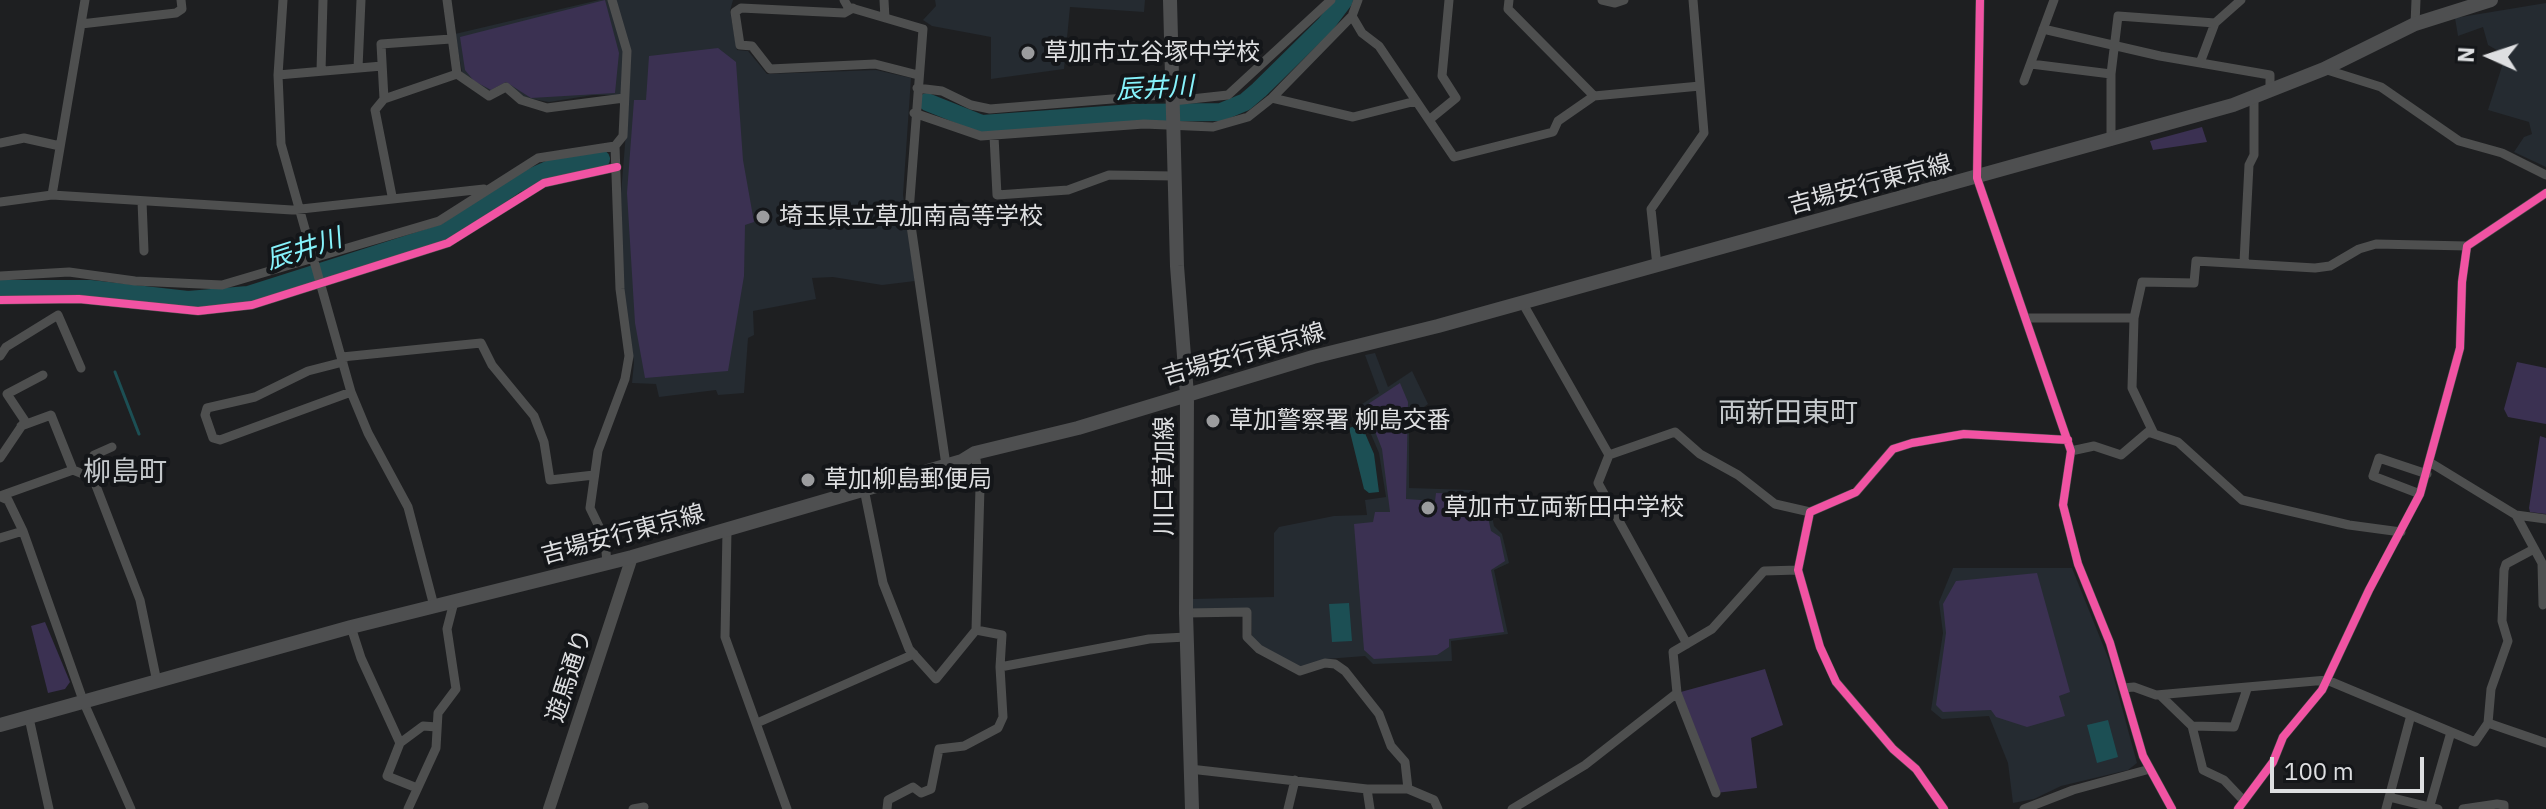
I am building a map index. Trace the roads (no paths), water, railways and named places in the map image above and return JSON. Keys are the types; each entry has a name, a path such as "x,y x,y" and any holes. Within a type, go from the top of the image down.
{"main road":[{"name":"川口草加線","path":"1170,0 1174,176 1187,395 1186,637 1192,809"},
{"name":"吉場安行東京線","path":"0,725 351,627 607,564 946,465 975,453 1313,357 2111,141 2254,99 2415,24 2491,0"}],"street":[{"path":"52,195 85,0"},
{"path":"81,24 176,13 182,9 181,0"},
{"path":"283,0 278,75 281,144 351,392 368,433 408,507 434,606"},
{"path":"321,71 323,0"},
{"path":"358,68 361,0"},
{"path":"447,0 457,74 489,96 506,87 521,100 547,108 624,98"},
{"path":"0,276 69,272 163,283 222,285 313,262 439,221 538,158 615,146 623,136 627,51 612,0"},
{"path":"844,0 853,8 923,29 914,113 909,212 946,465"},
{"path":"884,0 885,18"},
{"path":"917,88 942,91 971,105 990,109 1228,95 1331,0"},
{"path":"914,113 965,133 994,136 1144,124 1213,127 1248,117 1272,98 1352,16 1358,0"},
{"path":"1429,120 1456,98 1442,76 1449,0"},
{"path":"1509,0 1508,9 1535,32 1594,96"},
{"path":"1602,0 1615,3 1624,0"},
{"path":"1657,266 1651,209 1704,133 1693,0"},
{"path":"1980,0 1977,178 2071,451 2063,514 2150,769 2172,809"},
{"path":"2024,81 2054,0"},
{"path":"2200,63 2215,23 2241,0"},
{"path":"2415,24 2416,0"},
{"path":"853,8 844,13 741,4 735,12 740,45 752,46 770,69 875,64 918,75"},
{"path":"1352,16 1362,33 1379,46 1454,157 1553,132 1558,121 1594,96 1700,86"},
{"path":"2111,141 2111,74 2118,16 2215,23"},
{"path":"2043,29 2270,75 2270,92"},
{"path":"384,99 381,44 451,39"},
{"path":"2031,64 2111,74"},
{"path":"278,75 382,66"},
{"path":"2324,69 2381,87 2459,141 2502,153 2546,175"},
{"path":"392,196 375,110 384,99 457,74"},
{"path":"1272,98 1353,117 1416,101"},
{"path":"2244,262 2249,165 2254,155 2254,99"},
{"path":"994,136 997,195 1068,190 1109,175 1174,176"},
{"path":"0,143 24,138 60,146"},
{"path":"607,564 605,539 590,508 594,475 629,356 620,289 615,146"},
{"path":"0,300 79,299 175,310 217,310 271,301 448,243 544,183 617,167"},
{"path":"0,202 52,195 298,209 392,196 488,188"},
{"path":"2154,434 2132,388 2134,318 2142,282 2194,283 2196,261 2315,268 2330,266 2359,249 2376,244 2467,246 2546,193"},
{"path":"142,201 144,251"},
{"path":"2160,695 2192,726 2203,770 2224,780 2240,804 2273,762 2283,737 2327,680 2369,590 2420,494 2431,463 2460,348 2462,282 2467,246"},
{"path":"1522,302 1609,455"},
{"path":"0,356 6,347 58,315 63,319 81,368"},
{"path":"2025,318 2134,318"},
{"path":"351,392 220,440 213,438 205,415 207,408 255,397 308,371 342,360 481,343 492,365 534,416 544,442 550,480 594,475"},
{"path":"0,455 25,421 7,394 43,375"},
{"path":"21,426 51,415 73,470 93,478 140,600 157,682"},
{"path":"1687,644 1598,483 1609,455 1675,432 1700,454 1738,475 1775,504 1810,512 1856,492 1893,449 1912,443 1964,434 2013,435 2061,443 2068,440"},
{"path":"2071,451 2094,446 2121,455 2148,432 2178,442 2242,500 2349,525 2401,532"},
{"path":"84,475 94,455 112,447"},
{"path":"864,489 883,583 914,654 936,679 976,630 980,487 975,453"},
{"path":"2420,494 2373,476 2379,458 2427,474"},
{"path":"2431,463 2516,515 2546,519"},
{"path":"1,497 73,470"},
{"path":"1,497 8,500 23,531 84,703 131,809"},
{"path":"1810,512 1798,570 1816,637 1836,682 1893,749 1916,769 1944,809"},
{"path":"2516,515 2542,563 2543,605"},
{"path":"727,530 725,637 787,809"},
{"path":"0,538 23,531"},
{"path":"2123,688 2160,695 2327,680 2475,742 2488,723 2491,689 2508,641 2502,621 2504,570 2506,564 2534,549"},
{"name":"遊馬通り","path":"549,809 632,557"},
{"path":"1716,793 1677,693 1673,652 1712,629 1764,571 1798,570"},
{"path":"408,809 436,748 438,713 456,689 447,629 454,602"},
{"path":"1186,613 1247,612 1247,637 1259,649 1300,671 1325,663 1335,664 1345,671 1379,714 1391,746 1405,762 1408,789"},
{"path":"351,627 361,658 400,743"},
{"path":"887,809 888,800 913,787 921,793 931,789 939,749 964,746 998,728 1003,717 1002,635 976,630"},
{"path":"1000,667 1149,639 1186,637"},
{"path":"757,723 914,654"},
{"path":"2192,726 2234,727 2247,689"},
{"path":"1512,809 1585,765 1677,693"},
{"path":"2386,809 2411,715"},
{"path":"29,718 49,809"},
{"path":"2488,723 2546,743"},
{"path":"417,788 387,776 400,743 423,726 437,727"},
{"path":"2429,809 2451,732"},
{"path":"1190,769 1367,789 1408,789 1434,800 1438,809"},
{"path":"2024,809 2073,790 2150,769"},
{"path":"1288,809 1295,780"},
{"path":"1367,789 1370,809"},
{"path":"2389,797 2438,809"},
{"path":"2463,809 2497,804 2504,805 2504,809"},
{"path":"633,809 644,807"}],"water":[{"path":"1361,424 1374,454 1379,492 1369,493 1364,489 1349,428"},
{"path":"1349,603 1352,641 1332,642 1329,604"},
{"path":"2108,720 2118,757 2097,763 2087,725"}],"waterway":[{"name":"辰井川","path":"927,102 982,124 1133,113 1221,112 1245,102 1259,90 1326,24 1344,0"},
{"name":"辰井川","path":"0,289 90,289 188,300 248,295 446,232 516,184 550,169 601,159"},
{"path":"115,372 139,434"}],"place":[{"name":"草加市立谷塚中学校","path":"1028,53"},
{"name":"埼玉県立草加南高等学校","path":"763,217"},
{"name":"草加警察署 柳島交番","path":"1213,421"},
{"name":"草加柳島郵便局","path":"808,480"},
{"name":"草加市立両新田中学校","path":"1428,508"}],"district":[{"name":"両新田東町","path":"1788,414"},
{"name":"柳島町","path":"125,473"}]}
